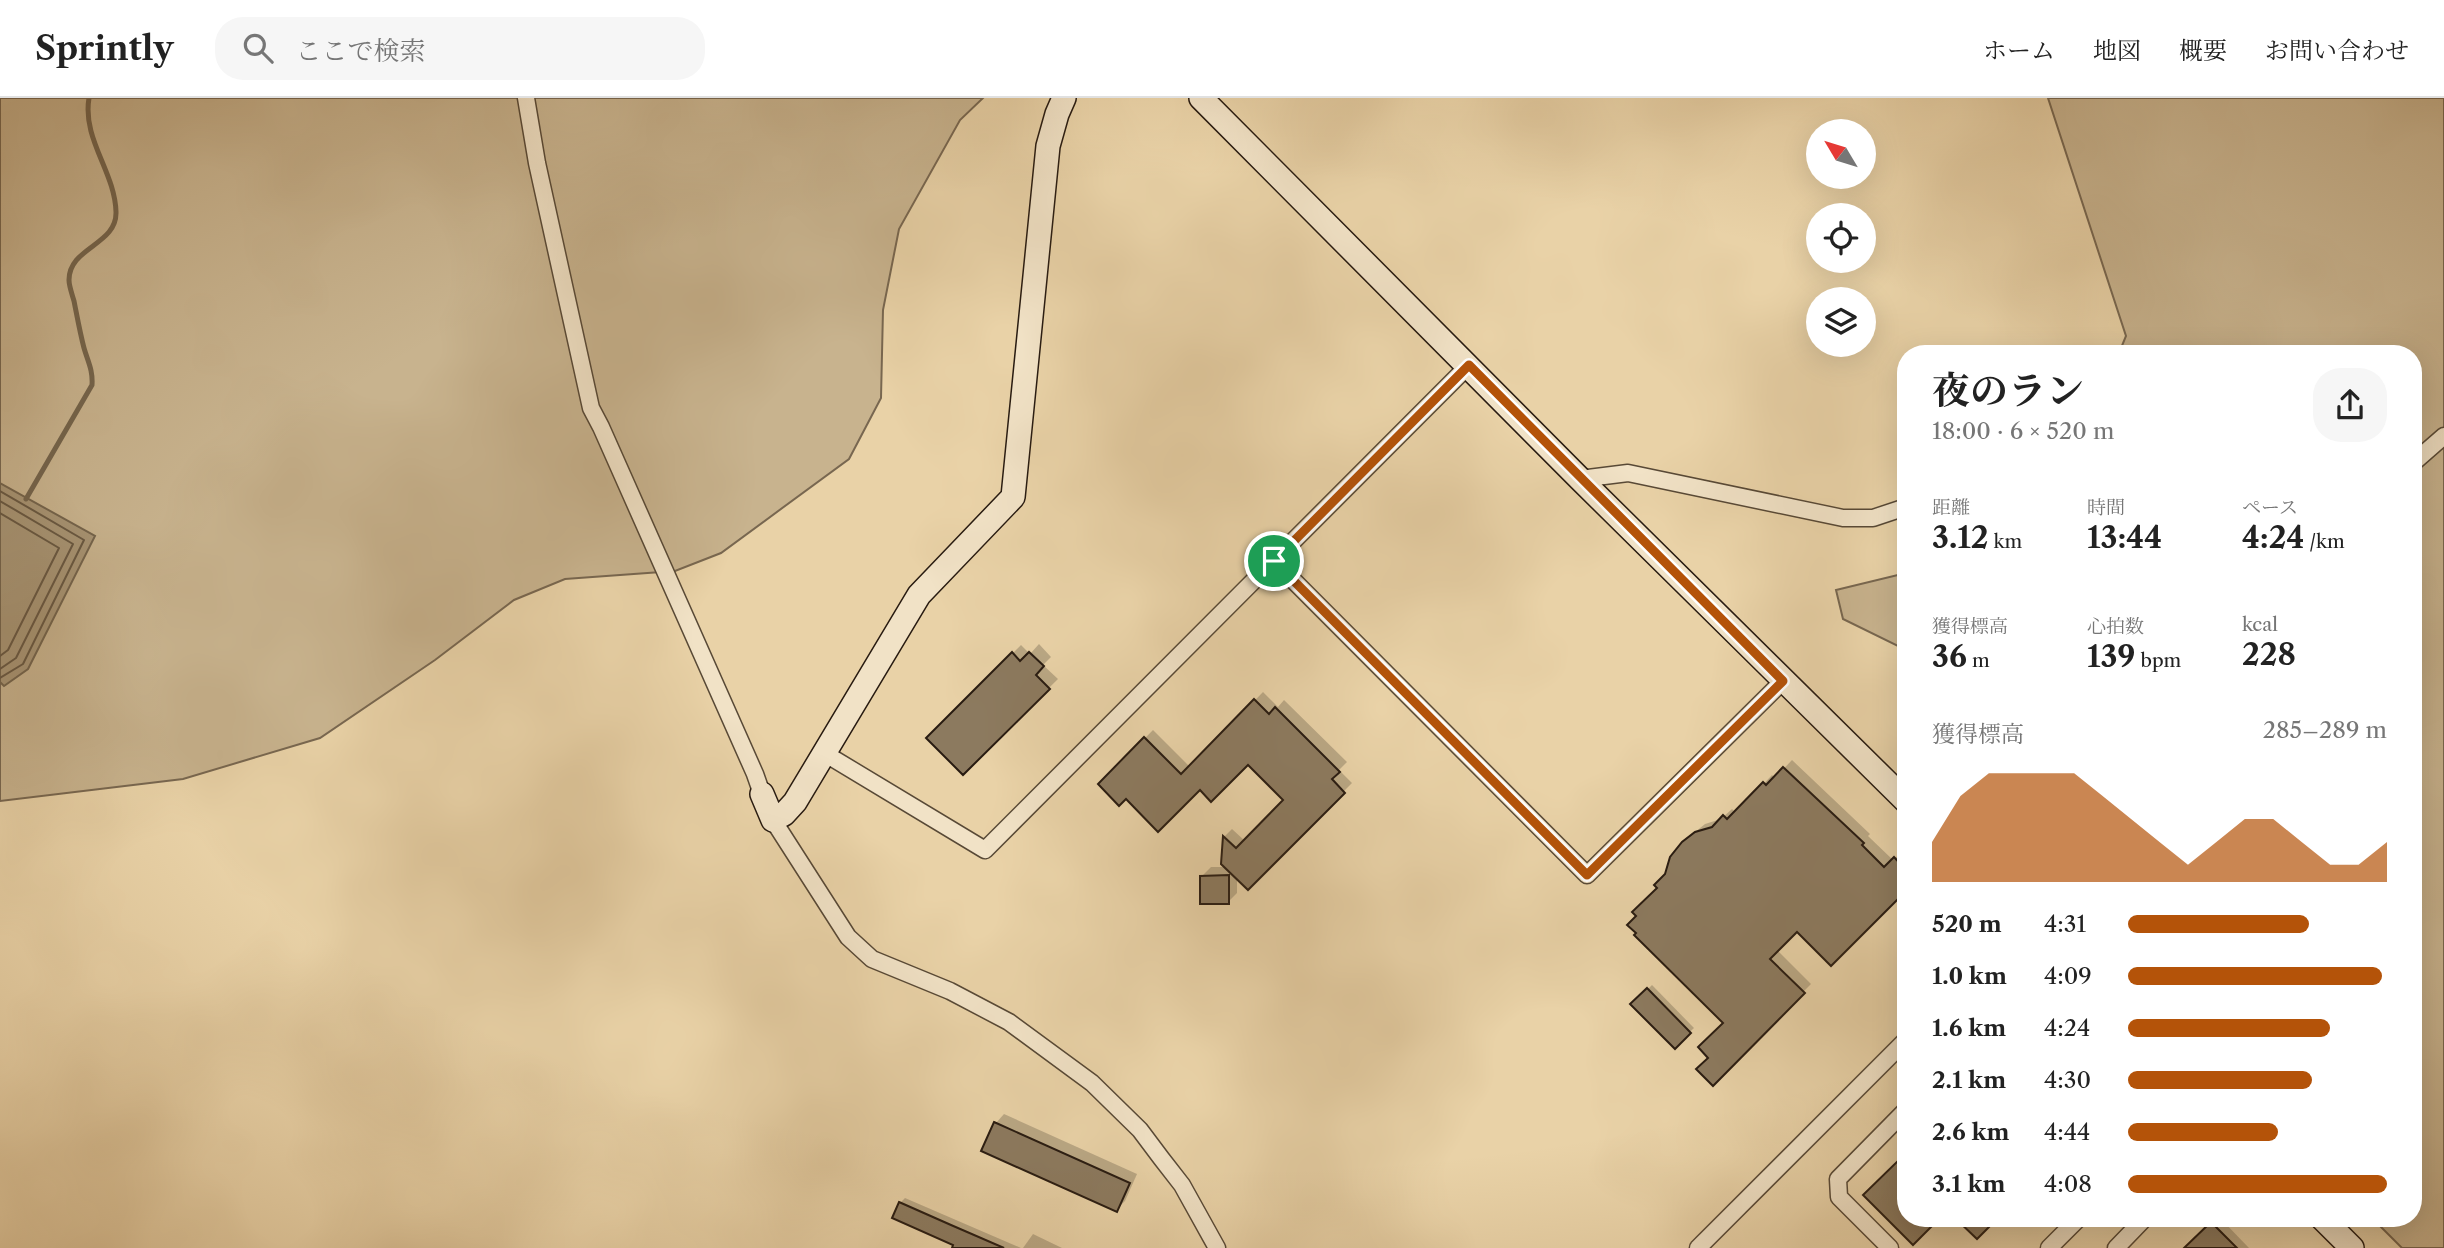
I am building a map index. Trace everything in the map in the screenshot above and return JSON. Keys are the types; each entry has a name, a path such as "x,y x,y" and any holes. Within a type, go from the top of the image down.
{"street":[{"path":"526,98 537,163 591,408 774,820 848,937 872,959 950,991 1009,1023 1092,1083 1140,1130 1182,1185 1217,1248"},
{"path":"774,820 795,802 919,595 1013,497 1048,146 1064,98"},
{"path":"1201,98 1580,479 1897,792"},
{"path":"824,753 985,850 1469,365"},
{"path":"2422,455 2444,436"},
{"path":"1580,479 1628,473 1843,518 1873,518 1897,510"},
{"path":"1274,561 1587,875 1783,681"},
{"path":"1698,1248 1897,1049"},
{"path":"1890,1248 1839,1197 1838,1178 1897,1120"},
{"path":"2049,1248 2070,1227"},
{"path":"2116,1248 2136,1227"},
{"path":"2331,1227 2353,1248"}],"shaded area":[{"path":"0,98 983,98 960,120 899,229 883,310 881,398 849,459 721,553 675,571 565,579 514,600 435,660 320,738 183,779 0,801"},
{"path":"2048,98 2444,98 2444,1248 2402,1248 2381,1227 2422,1227 2422,345 2122,345 2126,336"},
{"path":"1897,575 1897,646 1843,619 1836,590"}],"water":[{"path":"0,483 95,536 28,669 4,686 0,682"}],"building":[{"path":"1012,652 1020,661 1029,652 1044,666 1036,675 1050,689 963,775 926,738"},
{"path":"1254,699 1269,714 1275,707 1340,772 1332,779 1345,793 1248,890 1221,864 1223,836 1236,848 1283,800 1248,765 1211,802 1200,790 1158,832 1126,799 1119,806 1098,784 1144,737 1181,774"},
{"path":"1783,767 1864,843 1862,845 1884,867 1894,857 1897,860 1897,900 1831,966 1797,932 1770,959 1805,993 1713,1086 1696,1069 1708,1058 1698,1047 1723,1023 1627,925 1636,916 1632,912 1657,888 1654,885 1665,874 1670,857 1682,842 1695,832 1712,827 1723,815 1727,819 1763,782 1766,785"},
{"path":"1229,875 1229,904 1200,904 1200,876"},
{"path":"1647,988 1691,1033 1675,1049 1630,1004"},
{"path":"994,1122 1130,1183 1117,1212 981,1151"},
{"path":"1897,1162 1897,1227 1931,1227 1913,1245 1863,1195"},
{"path":"899,1202 1004,1248 952,1248 953,1245 892,1218"},
{"path":"1964,1227 1989,1227 1977,1239"},
{"path":"2206,1227 2216,1227 2237,1248 2184,1248"}],"waterway":[{"path":"26,499 92,385 91,370 69,280 76,260 109,232 116,212 110,183 90,127 89,98"}],"route":[{"path":"1469,365 1783,681 1587,875 1274,561 1469,365"}]}
